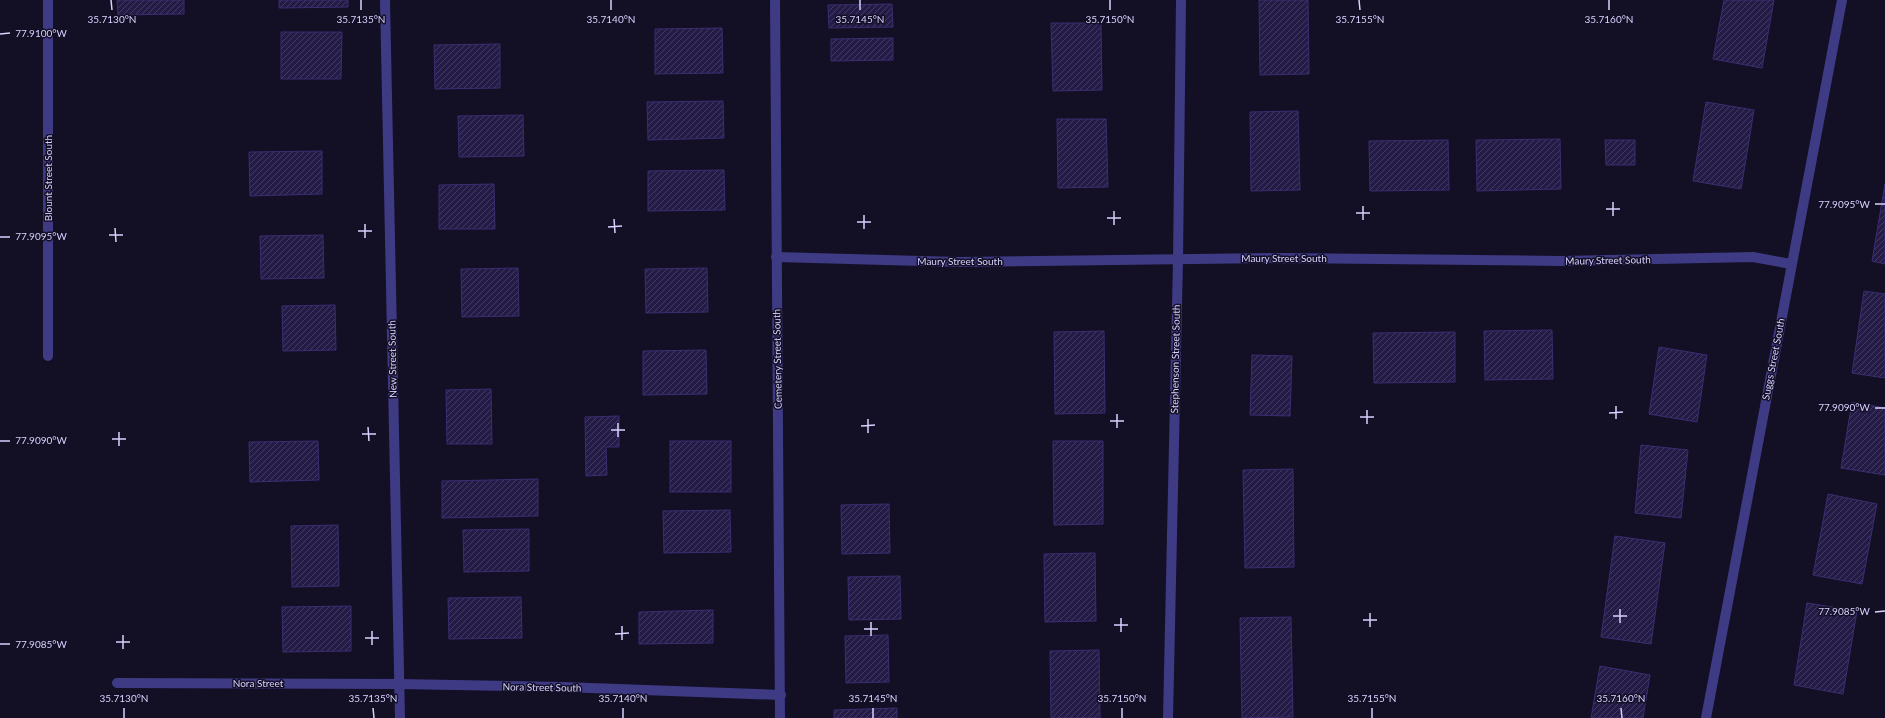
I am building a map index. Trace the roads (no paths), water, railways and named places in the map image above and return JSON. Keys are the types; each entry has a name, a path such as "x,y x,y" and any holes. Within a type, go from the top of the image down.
{"street":[{"name":"Blount Street South","path":"48,0 48,356"},
{"name":"New Street South","path":"385,0 400,718"},
{"name":"Cemetery Street South","path":"775,0 780,718"},
{"name":"Stephenson Street South","path":"1168,718 1178,260 1181,0"},
{"name":"Suggs Street South","path":"1706,718 1842,0"},
{"name":"Maury Street South","path":"776,257 959,262 1282,258 1561,261 1753,257 1791,264"},
{"name":"Nora Street","path":"117,682 399,684"},
{"name":"Nora Street South","path":"399,684 570,687 780,695"}]}
